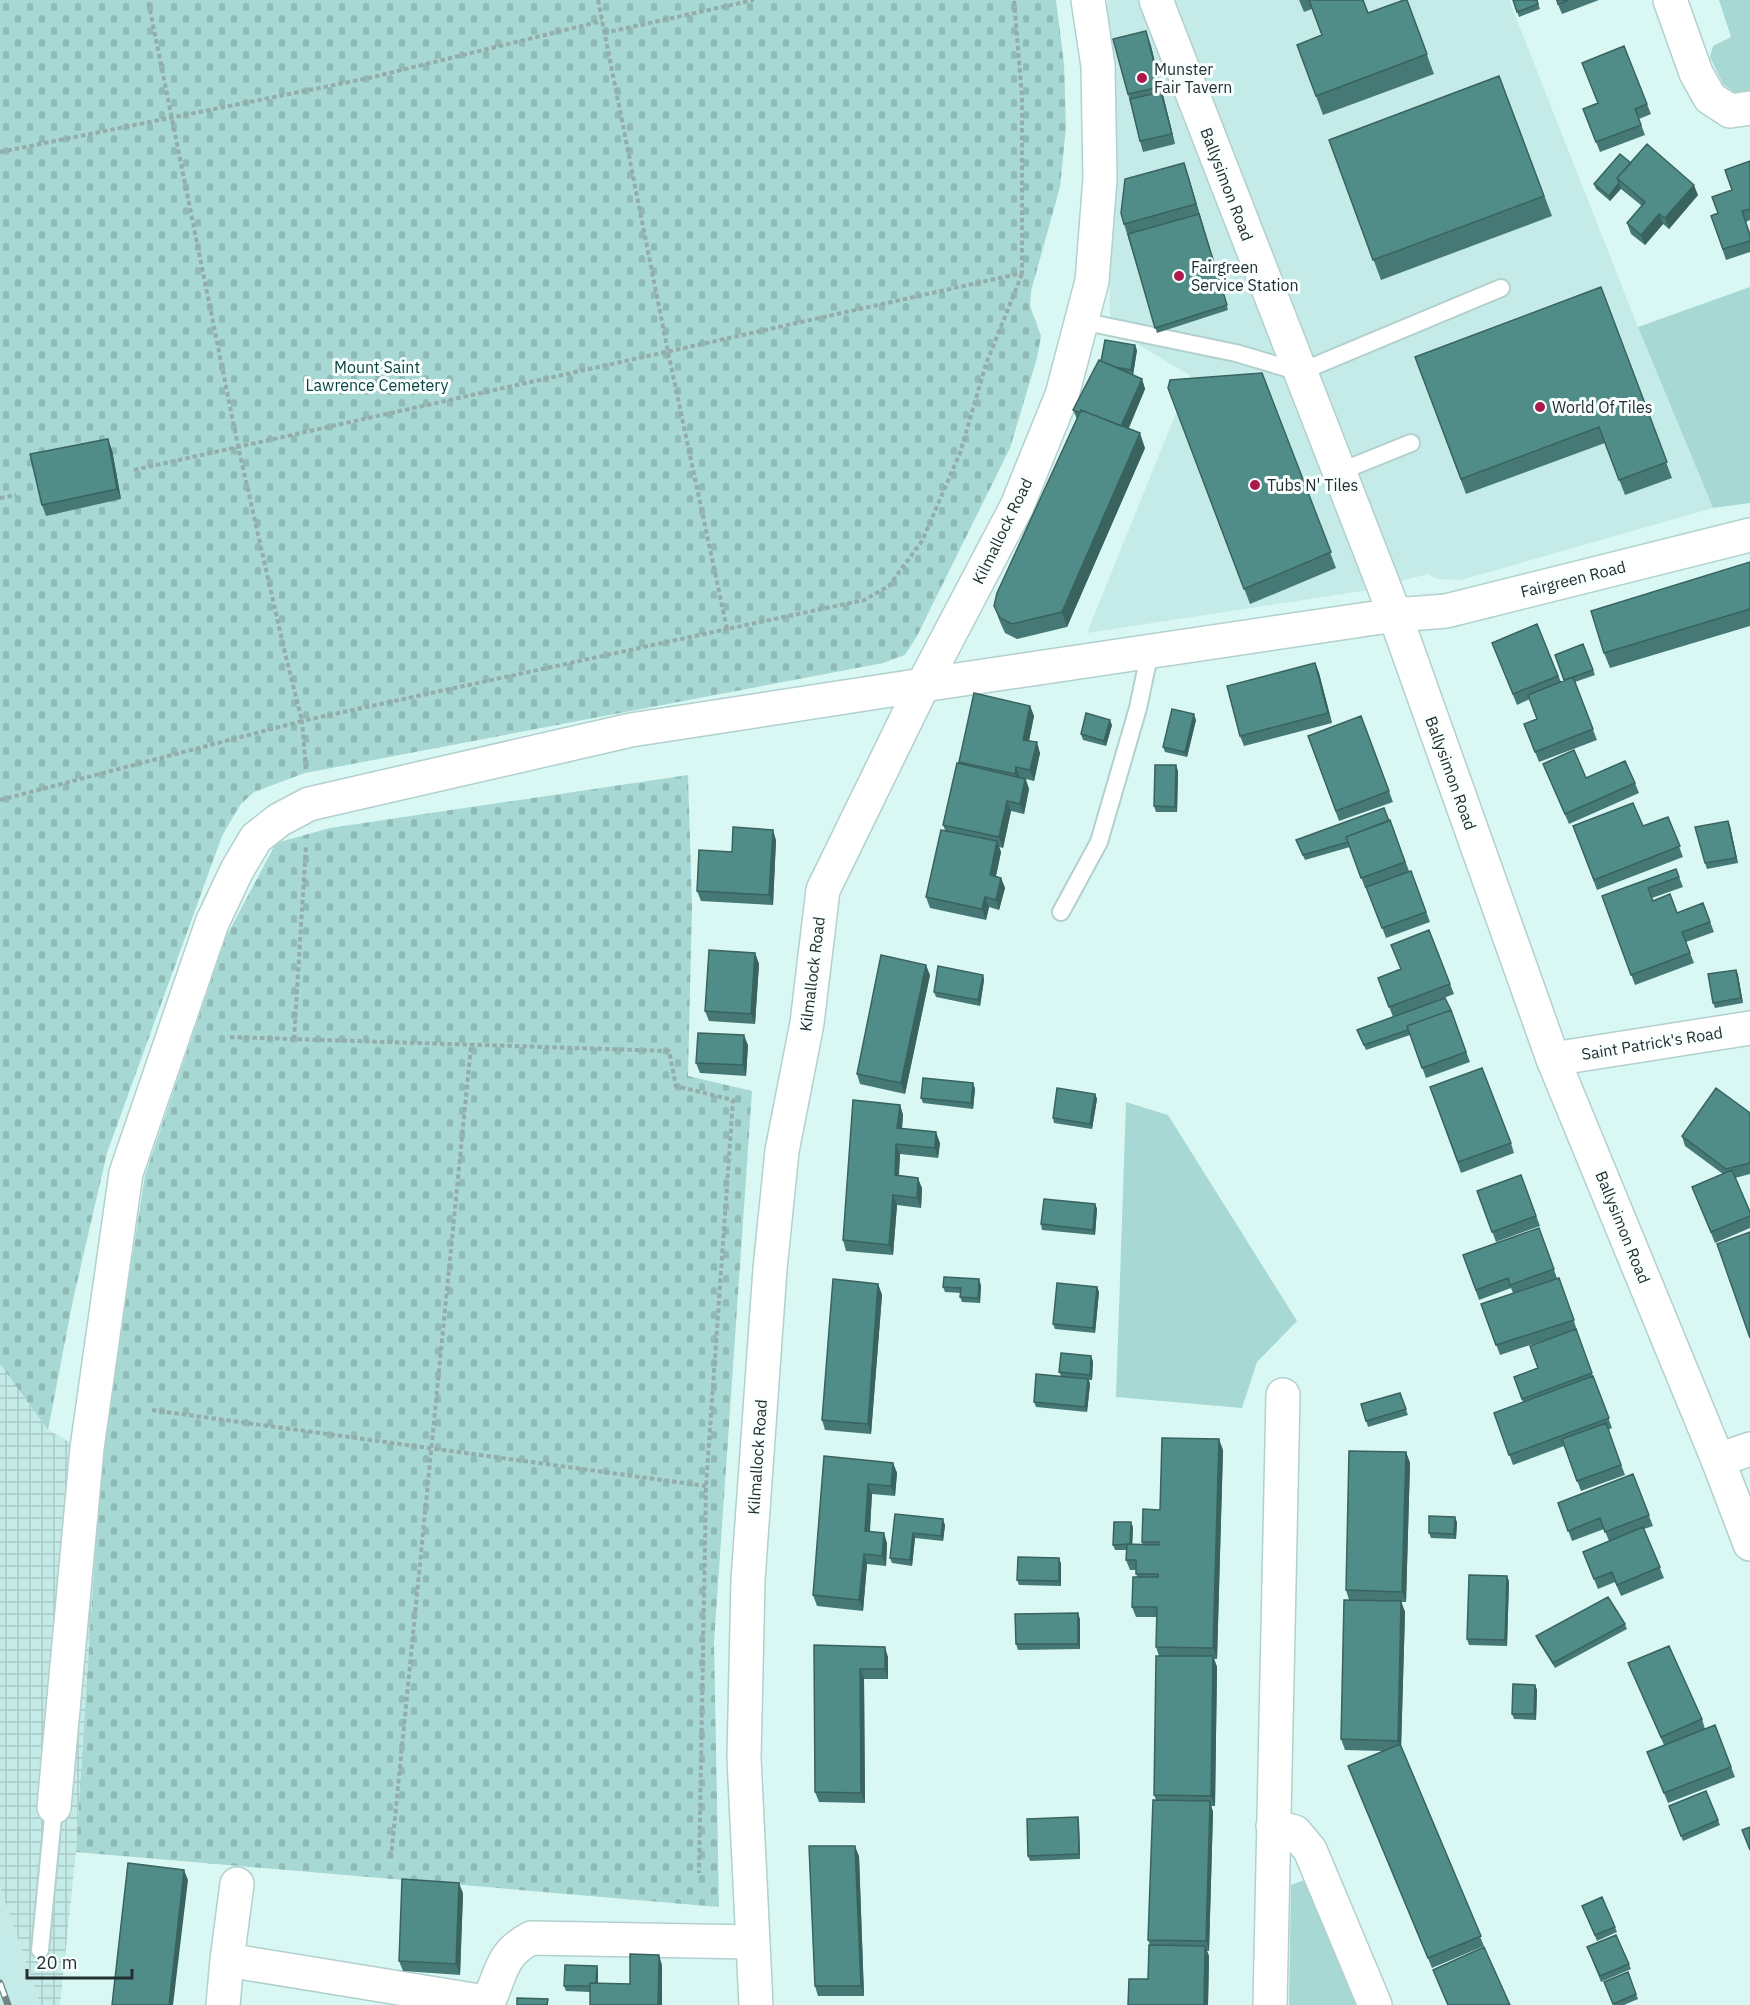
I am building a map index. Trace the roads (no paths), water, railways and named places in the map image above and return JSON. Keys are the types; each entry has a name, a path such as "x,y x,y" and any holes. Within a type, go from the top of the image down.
{"street":[{"name":"Kilmallock Road","path":"756,2005 744,1758 747,1580 770,1269 782,1151 807,1023 823,890 923,685 1017,506 1062,395 1092,281 1101,179 1098,66 1088,0"},
{"name":"Ballysimon Road","path":"1156,0 1395,615 1553,1059 1718,1460 1750,1544"},
{"path":"1670,0 1696,72 1710,98 1730,111 1750,108"},
{"name":"Fairgreen Road","path":"54,1807 87,1448 126,1173 212,923 237,870 256,838 279,820 309,804 631,730 1395,615 1446,611 1750,535"},
{"name":"Saint Patrick's Road","path":"1553,1059 1750,1028"},
{"path":"1270,2005 1283,1395"},
{"path":"1718,1460 1750,1449"},
{"path":"1273,1826 1295,1832 1310,1850 1375,2005"},
{"path":"223,2005 226,1960 237,1884"},
{"path":"226,1960 479,2001 490,1996 503,1965 515,1946 531,1938 753,1942"}],"lane":[{"path":"1082,321 1236,353 1300,372 1501,288"},
{"path":"1339,472 1411,443"},
{"path":"1061,912 1099,842 1138,708 1150,651"},
{"path":"40,1950 54,1807"}],"railway":[{"path":"0,1983 8,2005"}],"place":[{"name":"Munster Fair Tavern","path":"1142,78"},
{"name":"Fairgreen Service Station","path":"1179,276"},
{"name":"World Of Tiles","path":"1540,407"},
{"name":"Tubs N' Tiles","path":"1255,485"}],"park label":[{"name":"Mount Saint Lawrence Cemetery","path":"377,376"}]}
